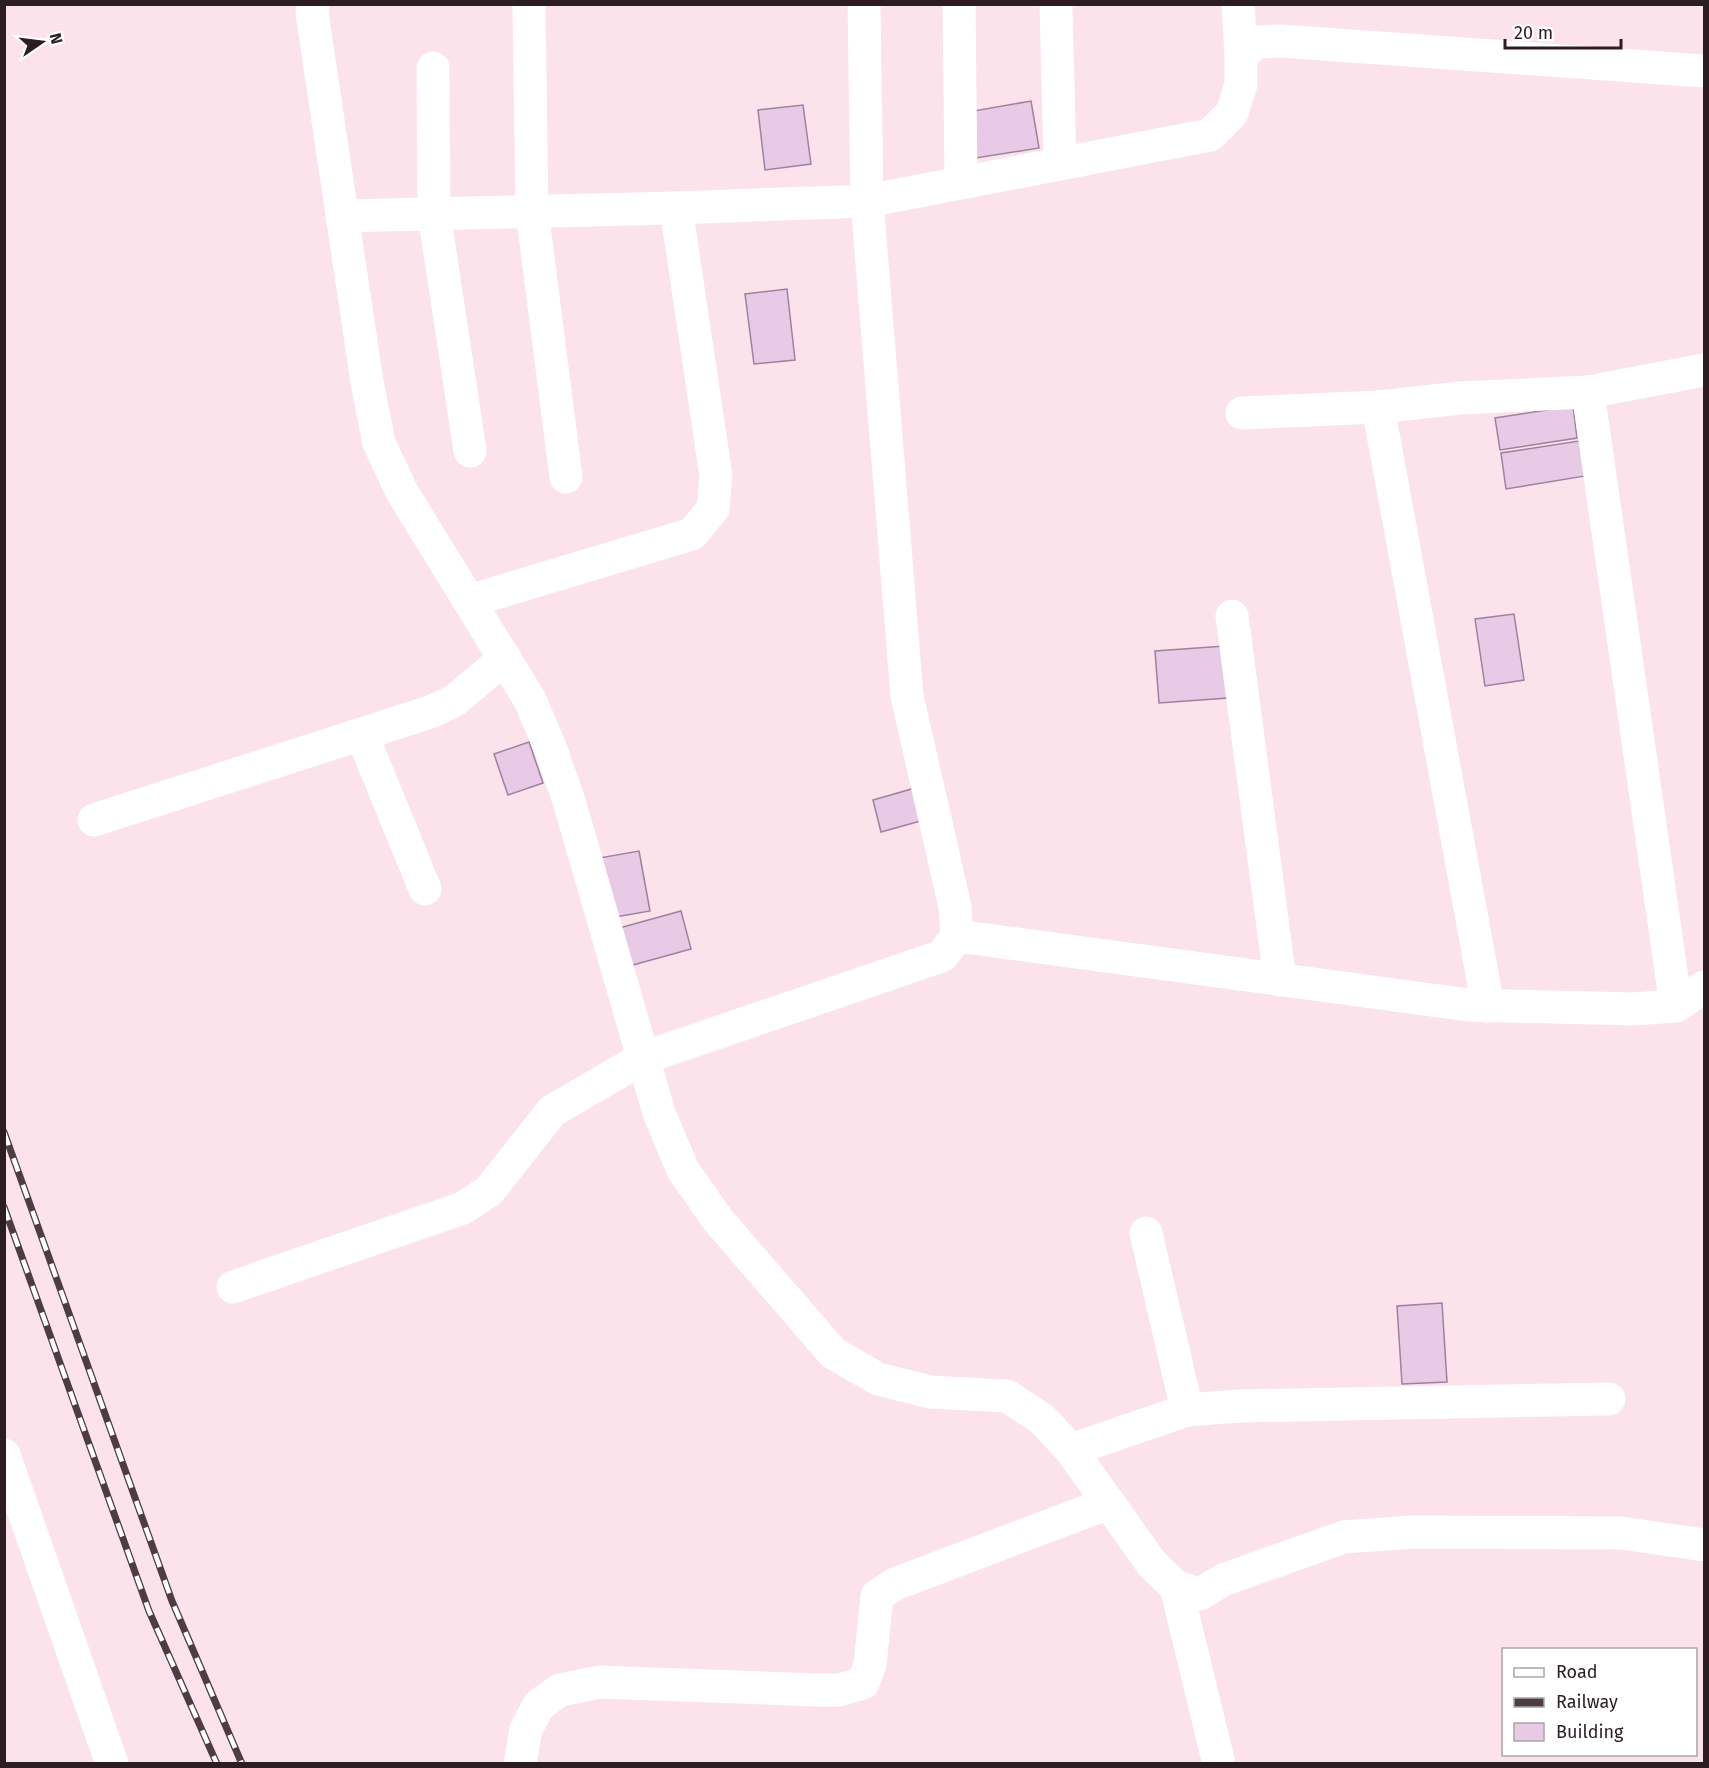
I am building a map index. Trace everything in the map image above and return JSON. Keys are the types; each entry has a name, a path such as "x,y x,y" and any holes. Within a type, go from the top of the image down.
{"street":[{"path":"530,4 532,211 566,477"},
{"path":"233,1287 463,1208 489,1191 552,1110 643,1058 942,956 957,936 955,907 907,696 867,201 864,4"},
{"path":"959,4 961,183"},
{"path":"1056,4 1060,164"},
{"path":"342,216 867,201 1210,135 1232,113 1241,84 1238,4"},
{"path":"304,7 342,216 367,382 379,443 402,492 530,700 550,747 569,801 659,1113 684,1170 718,1220 833,1353 878,1379 930,1392 1007,1396 1042,1419 1071,1450 1152,1564 1176,1587 1200,1594 1223,1580 1344,1537 1412,1532 1621,1533 1704,1545"},
{"path":"1241,55 1258,42 1280,40 1704,71"},
{"path":"433,68 434,213 470,451"},
{"path":"470,601 692,534 713,510 716,476 676,208"},
{"path":"1242,413 1378,407 1460,398 1588,392 1704,370"},
{"path":"1588,392 1676,1006"},
{"path":"1378,407 1488,1006"},
{"path":"1232,616 1280,980"},
{"path":"94,820 406,721 454,701 505,658"},
{"path":"362,735 425,889"},
{"path":"957,936 1469,1005 1633,1009 1676,1006 1704,987"},
{"path":"1146,1233 1187,1410"},
{"path":"1071,1450 1187,1410 1238,1406 1609,1399"},
{"path":"4,1455 112,1764"},
{"path":"519,1764 526,1729 539,1705 560,1690 600,1682 814,1690 839,1690 863,1683 870,1665 877,1596 895,1584 1109,1503"},
{"path":"1176,1587 1219,1764"}],"building":[{"path":"1031,101 1039,148 976,158 968,112"},
{"path":"803,105 811,164 765,170 758,110"},
{"path":"787,289 795,360 754,364 745,294"},
{"path":"1573,406 1577,438 1500,450 1495,418"},
{"path":"1579,441 1585,476 1506,489 1501,453"},
{"path":"1514,614 1524,680 1485,686 1475,619"},
{"path":"1225,646 1228,698 1159,703 1155,651"},
{"path":"529,742 543,783 508,795 494,754"},
{"path":"915,788 924,820 881,832 873,800"},
{"path":"639,851 650,911 610,918 599,858"},
{"path":"681,911 691,949 622,968 612,930"},
{"path":"1442,1303 1447,1382 1402,1384 1397,1306"}],"railway":[{"path":"4,1132 172,1601 242,1764"},
{"path":"4,1207 149,1611 217,1764"}]}
